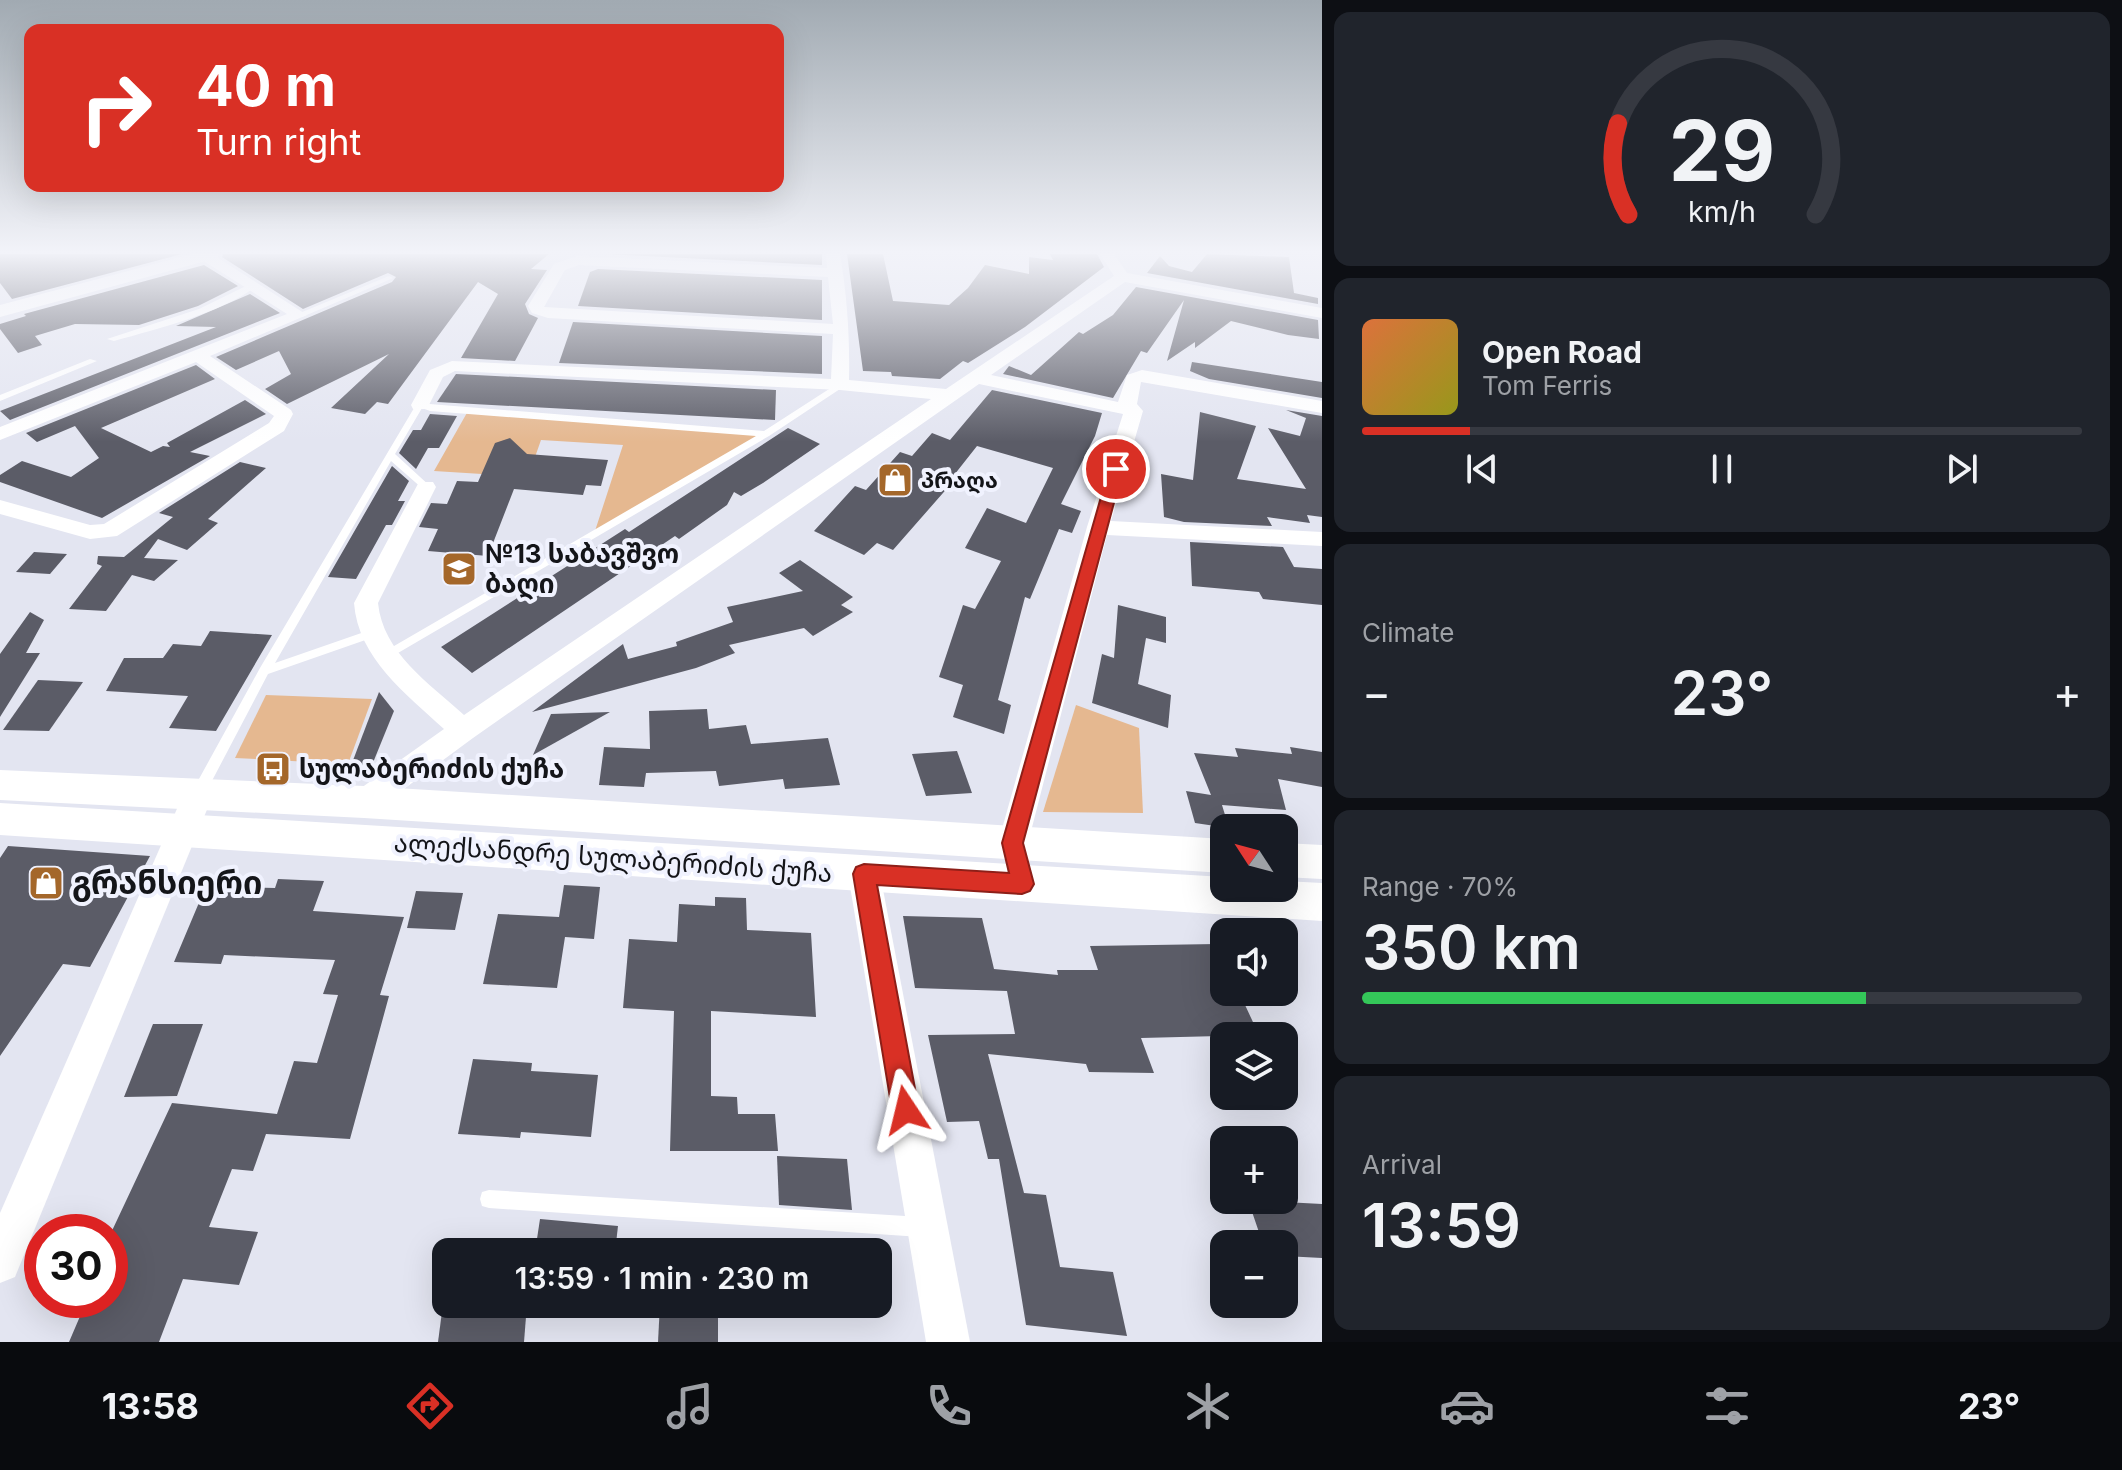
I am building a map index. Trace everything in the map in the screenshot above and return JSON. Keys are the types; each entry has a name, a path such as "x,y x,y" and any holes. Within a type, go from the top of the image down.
{"street":[{"path":"0,434 295,317"},
{"path":"615,317 842,329"},
{"path":"840,385 841,317"},
{"path":"364,802 463,730 1063,317"},
{"path":"0,507 90,532 109,531 277,427 284,414 198,356"},
{"path":"420,405 436,374 452,366 840,385 947,395"},
{"path":"1134,411 1127,405 1133,379 1142,375 1322,407"},
{"path":"973,377 1134,411"},
{"path":"1018,864 1098,527 1134,411"},
{"path":"426,487 366,603 364,618 370,634 386,656 463,730"},
{"path":"1098,527 1322,539"},
{"name":"ალექსანდრე სულაბერიძის ქუჩა","path":"0,785 190,812 864,874 1210,857"},
{"name":"ალექსანდრე სულაბერიძის ქუჩა","path":"0,819 364,802 1018,864 1322,902"},
{"path":"0,1262 190,812"},
{"path":"1298,861 1322,862"},
{"path":"864,874 948,1342"}],"lane":[{"path":"111,339 191,317"},
{"path":"0,398 93,361"},
{"path":"386,656 766,434 840,385"},
{"path":"190,812 264,671 420,405 766,434"},
{"path":"390,455 426,487"},
{"path":"264,671 370,634"},
{"path":"489,1199 927,1228"}],"shaded area":[{"path":"468,411 766,434 594,534 623,445 541,440 528,477 434,471"},
{"path":"266,695 372,699 348,764 235,758"},
{"path":"1076,705 1139,728 1143,813 1043,812"}],"building":[{"path":"24,317 165,317 139,325 75,324 35,336 42,345 18,353 0,329 0,324"},
{"path":"198,317 271,317 10,420 0,411 216,327 176,326"},
{"path":"311,317 452,317 388,404 377,402 365,414 331,408 389,354 287,404 265,389 291,374 279,351 236,370 216,357"},
{"path":"485,317 538,318 515,361 461,358"},
{"path":"763,317 822,317 822,320"},
{"path":"856,317 1039,317 968,363 963,361 940,379 863,371"},
{"path":"1110,317 1172,317 1147,353 1141,351 1113,398 1003,374 1009,366 1031,375 1079,332 1083,334"},
{"path":"1179,317 1299,317 1318,320 1319,339 1231,321 1195,348 1195,342 1167,361"},
{"path":"573,322 822,336 822,374 559,363"},
{"path":"1192,362 1322,382 1322,398 1209,379 1190,371"},
{"path":"196,365 215,379 101,428 151,452 163,446 170,447 167,443 245,400 266,414 190,452 210,456 102,518 0,482 0,475 22,461 71,477 99,458 75,426 37,442 26,433"},
{"path":"456,374 776,390 775,420 437,402"},
{"path":"992,390 1102,413 1095,436 1061,504 1081,511 1072,533 1059,529 1030,599 1025,597 998,700 1011,705 1004,734 953,717 963,685 939,677 963,605 975,609 1001,561 965,548 987,508 1026,523 1053,468 977,446 947,484 950,485 893,550 877,543 864,555 814,531 855,486 866,490 900,452 912,456 932,433 950,440"},
{"path":"1286,410 1322,416 1322,517 1307,515 1310,523 1267,517 1272,526 1184,522 1164,517 1161,474 1193,480 1200,412 1256,426 1237,479 1306,489 1268,428 1300,436 1306,418"},
{"path":"430,414 457,416 439,448 428,448 416,469 399,453 413,430 421,430"},
{"path":"788,428 820,444 741,496 734,492 727,505 679,539 675,536 472,673 441,647 625,529 629,532"},
{"path":"510,438 527,454 608,460 601,486 586,485 583,495 514,489 488,556 428,551 438,529 419,527 431,503 447,504 457,481 478,482 495,443"},
{"path":"240,462 266,468 208,519 218,523 187,550 158,539 144,558 178,560 154,581 132,575 106,611 69,609 102,566 97,564 98,556 124,557 173,517 159,513"},
{"path":"392,466 409,481 398,501 405,501 392,525 386,525 356,579 328,577"},
{"path":"1190,542 1283,547 1294,567 1322,569 1322,605 1263,599 1259,592 1192,586"},
{"path":"34,552 67,554 50,574 16,572"},
{"path":"800,560 853,597 841,605 853,612 813,636 804,628 729,645 735,653 696,668 532,712 623,644 628,659 677,646 676,642 733,622 727,607 803,591 779,573"},
{"path":"1118,605 1166,617 1166,643 1146,638 1138,684 1171,695 1168,728 1092,703 1102,654 1114,658"},
{"path":"30,612 44,620 26,653 40,653 0,717 0,654"},
{"path":"210,631 272,635 216,731 169,728 188,696 106,691 124,658 163,658 173,644 201,646"},
{"path":"38,680 83,682 49,731 3,730"},
{"path":"379,692 394,711 370,770 352,763"},
{"path":"707,709 709,729 746,725 751,744 828,738 840,785 785,789 783,779 719,786 716,771 646,773 644,787 599,785 604,747 650,749 649,711"},
{"path":"610,712 533,755 551,714"},
{"path":"1290,747 1322,752 1322,787 1278,779 1286,810 1222,805 1225,814 1210,814 1210,825 1195,823 1186,791 1211,795 1194,753 1238,757 1235,748 1292,754"},
{"path":"957,751 972,793 926,796 912,754"},
{"path":"8,846 150,856 90,967 63,964 0,1056 0,858"},
{"path":"278,879 324,881 313,911 404,917 380,995 389,996 350,1139 266,1134 253,1171 232,1169 209,1227 258,1232 239,1285 183,1279 159,1342 69,1342 79,1318 128,1318 128,1214 120,1214 172,1103 277,1114 294,1061 317,1063 338,995 323,994 335,960 224,955 221,964 174,962 206,886 275,888"},
{"path":"564,885 600,887 594,939 565,937 557,988 483,984 498,914 559,917"},
{"path":"416,891 463,893 455,930 407,928"},
{"path":"715,897 746,898 747,930 811,933 816,1017 711,1011 711,1096 737,1097 738,1114 775,1114 778,1151 670,1151 674,1011 623,1008 629,939 677,942 679,904 715,906"},
{"path":"903,916 982,918 994,969 1058,975 1057,970 1098,970 1090,946 1210,944 1210,1006 1246,1006 1253,1022 1210,1022 1210,1036 1141,1038 1154,1073 1089,1072 1086,1064 988,1054 1024,1193 1046,1195 1060,1267 1113,1272 1127,1336 1026,1325 999,1159 988,1159 979,1121 947,1122 928,1035 1015,1034 1007,991 915,988"},
{"path":"153,1024 203,1024 177,1096 124,1097"},
{"path":"473,1059 532,1063 531,1071 598,1075 591,1137 521,1132 520,1138 458,1134"},
{"path":"777,1156 847,1159 852,1210 779,1205"},
{"path":"1298,1203 1322,1204 1322,1258 1298,1257 1298,1230 1258,1230 1253,1214 1298,1214"},
{"path":"540,1219 618,1226 617,1238 537,1238"},
{"path":"441,1318 526,1318 524,1342 438,1342"},
{"path":"659,1318 718,1318 718,1342 658,1342"}],"place":[{"name":"პრაღა","path":"895,480"},
{"name":"№13 საბავშვო ბაღი","path":"459,569"},
{"name":"სულაბერიძის ქუჩა","path":"273,769"},
{"name":"გრანსიერი","path":"46,883"}],"route":[{"path":"906,1110 864,874 1022,884 1013,843 1116,469"}]}
